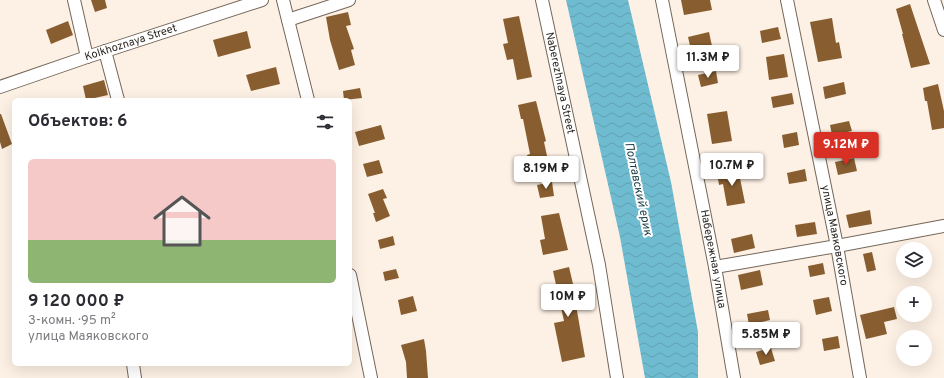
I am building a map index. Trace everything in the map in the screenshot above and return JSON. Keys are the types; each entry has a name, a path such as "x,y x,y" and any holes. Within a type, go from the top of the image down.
{"street":[{"path":"74,0 87,56"},
{"name":"Kolkhoznaya Street","path":"0,87 87,56 262,0"},
{"path":"283,0 308,98"},
{"path":"288,20 349,0"},
{"name":"Naberezhnaya Street","path":"542,0 599,265 617,378"},
{"name":"Набережная улица","path":"662,0 715,267 734,378"},
{"name":"улица Маяковского","path":"787,0 837,246 860,378"},
{"path":"934,0 944,30"},
{"path":"105,51 117,98"},
{"path":"715,267 944,226"},
{"path":"352,285 371,378"},
{"path":"133,366 135,378"}],"water":[{"name":"Полтавский ерик","path":"566,0 628,0 671,182 698,332 698,378 645,378 620,237"}],"building":[{"path":"91,0 105,0 107,8 95,12"},
{"path":"681,0 710,0 712,10 684,15"},
{"path":"910,4 930,64 911,68 896,9"},
{"path":"348,12 351,25 346,26 354,49 351,50 355,65 339,70 330,40 326,17"},
{"path":"519,16 532,77 517,80 513,59 507,60 503,44 508,43 503,19"},
{"path":"832,18 836,43 839,42 842,58 818,62 810,22"},
{"path":"68,21 73,35 51,44 46,30"},
{"path":"778,27 781,39 762,43 760,31"},
{"path":"247,31 251,48 218,57 213,40"},
{"path":"709,32 712,46 691,50 688,37"},
{"path":"784,54 788,77 769,80 766,57"},
{"path":"276,67 280,84 251,91 246,75"},
{"path":"716,71 718,83 701,87 698,75"},
{"path":"104,80 108,95 95,98 86,98 83,86"},
{"path":"844,82 846,94 825,99 823,87"},
{"path":"938,84 944,111 944,128 932,130 923,88"},
{"path":"360,88 362,98 344,98 343,91"},
{"path":"792,93 794,104 773,108 771,97"},
{"path":"536,101 546,141 544,142 549,165 531,169 527,155 530,154 523,119 521,119 518,105"},
{"path":"727,111 732,141 712,144 707,114"},
{"path":"0,114 12,144 2,149 0,142"},
{"path":"849,121 852,131 832,135 830,125"},
{"path":"381,125 385,139 359,146 355,132"},
{"path":"797,132 799,145 784,148 782,135"},
{"path":"854,158 857,171 838,175 835,162"},
{"path":"379,160 383,173 367,177 363,164"},
{"path":"738,168 745,203 727,206 723,184 719,185 717,172"},
{"path":"805,169 807,181 789,184 787,173"},
{"path":"552,182 554,196 540,198 537,185"},
{"path":"383,189 387,198 383,199 390,216 376,222 373,213 375,213 368,194"},
{"path":"870,210 872,224 849,228 846,215"},
{"path":"559,213 568,250 543,255 540,240 545,239 541,216"},
{"path":"815,222 817,234 797,237 795,225"},
{"path":"752,234 755,248 734,253 731,239"},
{"path":"393,236 395,245 380,249 378,240"},
{"path":"872,252 876,270 867,272 863,254"},
{"path":"823,263 825,274 810,277 808,266"},
{"path":"569,267 578,305 576,305 585,357 562,362 554,323 564,321 553,271"},
{"path":"396,269 399,278 385,281 383,272"},
{"path":"760,270 763,285 741,290 738,275"},
{"path":"413,296 417,311 401,315 398,300"},
{"path":"829,297 832,311 816,315 813,300"},
{"path":"894,307 896,319 884,322 887,334 866,339 860,315"},
{"path":"768,310 770,320 749,325 747,314"},
{"path":"838,336 840,348 824,351 822,339"},
{"path":"424,339 428,378 407,378 406,362 401,345"},
{"path":"771,348 775,361 760,365 756,352"}]}
